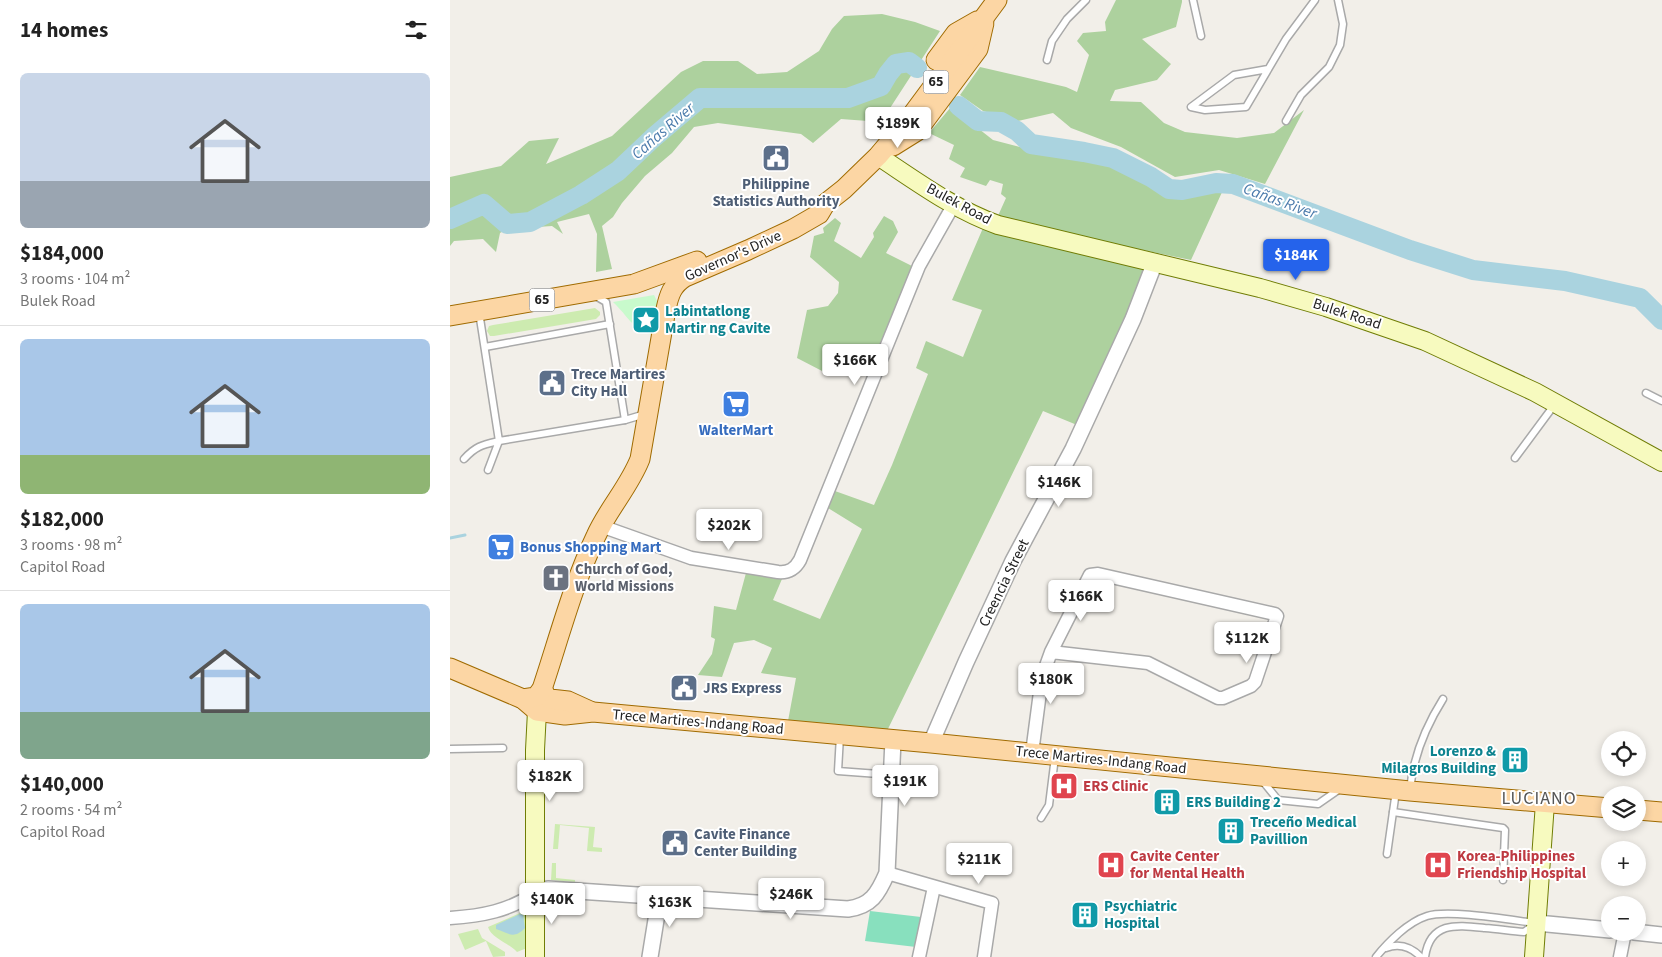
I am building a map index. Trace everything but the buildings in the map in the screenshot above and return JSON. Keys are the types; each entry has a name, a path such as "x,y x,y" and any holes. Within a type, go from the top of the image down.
{"main road":[{"name":"Governor's Drive","path":"666,309 672,289 685,277 748,250 801,225 819,214 825,204 844,190 878,156 906,123 998,0"},
{"name":"Bulek Road","path":"878,156 954,204 985,220 1006,227 1289,296 1416,338 1482,366 1555,403 1662,462"},
{"name":"Governor's Drive","path":"450,316 634,284 744,241 813,205 825,204"},
{"name":"Governor's Drive","path":"634,284 656,289 662,295 666,309"},
{"path":"535,957 535,737 530,705 542,689 577,583 601,526 642,454 666,309"},
{"name":"Trece Martires-Indang Road","path":"450,668 530,705 565,715 593,712 840,734 1403,791 1601,807"},
{"name":"Trece Martires-Indang Road","path":"542,689 550,699 568,701 593,712"},
{"path":"1534,957 1545,803"},
{"path":"1646,811 1662,812"}],"street":[{"path":"601,526 699,560 778,572 788,572 793,569 800,560 919,266 954,204"},
{"name":"Creencia Street","path":"931,743 1002,585 1081,432 1133,319 1155,262"},
{"path":"1032,754 1040,684 1051,652 1087,577 1092,573 1277,616 1255,682 1251,686 1220,698 1148,663 1051,652"},
{"path":"450,918 501,910 521,902 536,892 548,889 848,909 858,908 870,902 880,888 887,873 893,740"},
{"path":"887,873 992,903 984,957"},
{"path":"919,957 934,887"},
{"path":"650,957 660,895"},
{"path":"1537,923 1601,929"},
{"path":"1646,933 1662,935"},
{"path":"1620,957 1623,941"}],"lane":[{"path":"1047,60 1052,41 1067,19 1086,0"},
{"path":"1193,0 1201,36"},
{"path":"1268,69 1234,75 1191,107 1205,110 1246,108 1286,39 1315,0"},
{"path":"1286,121 1301,95 1329,67 1340,45 1343,24 1338,0"},
{"path":"588,292 606,302 625,420"},
{"path":"479,311 499,441 488,470"},
{"path":"485,348 610,324"},
{"path":"1646,393 1662,401"},
{"path":"1515,458 1555,403"},
{"path":"464,459 473,449 499,441 625,420 642,415 649,416"},
{"path":"1387,854 1393,812 1411,778 1422,739 1442,699"},
{"path":"840,734 838,771 892,775"},
{"path":"450,749 503,748"},
{"path":"1041,818 1049,805 1055,756"},
{"path":"1393,812 1503,828 1505,830 1503,880"},
{"path":"1378,955 1418,920 1436,914 1537,923"},
{"path":"1461,925 1462,915"},
{"path":"1425,957 1429,942 1436,933 1446,927 1461,925 1524,932 1537,923"},
{"path":"1378,955 1386,948 1398,946 1412,949 1420,957"}],"green space":[{"path":"1116,0 1182,0 1182,2 1176,27 1142,39 1171,64 1157,80 1115,90 1110,101 1141,102 1164,123 1185,132 1237,138 1274,133 1304,110 1265,184 1219,170 1175,177 1121,147 1071,128 1053,113 1018,121 983,111 960,95 980,67 1066,87 1077,92 1089,55 1077,41 1083,33 1106,31 1105,22"},
{"path":"882,14 915,22 940,31 881,122 841,119 813,143 801,134 718,123 694,127 672,153 645,176 622,203 613,217 602,226 612,269 596,272 597,234 589,214 557,222 563,234 552,226 507,229 500,233 496,252 483,239 454,241 450,246 450,177 501,166 529,141 559,138 546,164 612,136 681,72 703,61 738,61 757,74 787,72 819,51 832,29 844,16"},
{"path":"951,107 993,140 1020,147 1112,164 1160,191 1180,196 1223,190 1191,260 997,218 1006,198 1001,194 1003,184 990,180 986,186 960,177 965,168 949,159 954,145 929,133"},
{"path":"884,216 893,221 898,232 886,253 914,267 871,367 835,351 824,372 797,358 807,310 828,306 838,293 839,282 810,257 814,236 824,233 823,228 835,218 841,223 834,241 861,258"},
{"path":"983,228 999,235 1146,267 1122,329 1077,425 1043,411 886,733 788,721 796,678 761,673 772,648 754,640 734,643 722,677 698,675 712,654 715,639 711,637 714,606 736,610 746,573 782,579 773,600 820,619 862,529 828,508 835,491 874,505 928,374 916,368 926,341 963,357 982,310 952,300"},
{"path":"654,295 658,303 652,335 634,325 613,302"},
{"path":"595,308 600,312 596,319 494,336 490,336 487,331 489,326 493,325"},
{"path":"555,824 595,827 593,847 602,848 602,852 587,851 589,828 560,825 558,849 553,849"},
{"path":"552,863 556,863 556,878 575,880 575,882 551,880"},
{"path":"870,911 921,917 916,947 865,941"},
{"path":"520,913 525,913 527,948 517,952 496,937 488,927"},
{"path":"478,929 482,938 505,952 505,956 493,957 486,941 465,950 458,934"}],"water":[{"path":"520,914 523,915 525,928 521,932 514,935 496,929 496,925"}],"waterway":[{"name":"Cañas River","path":"450,219 484,204 507,224 530,222 581,195 618,171 700,98 848,98 881,86 896,64 909,62 917,68"},
{"name":"Cañas River","path":"959,106 978,121 1001,122 1017,131 1031,144 1113,158 1151,177 1169,189 1182,190 1216,183 1233,184 1410,250 1473,270 1565,281 1640,298 1662,320"},
{"path":"450,538 465,535"}],"place":[{"name":"Philippine Statistics Authority","path":"776,158"},
{"name":"Labintatlong Martir ng Cavite","path":"646,320"},
{"name":"Trece Martires City Hall","path":"552,383"},
{"name":"WalterMart","path":"736,404"},
{"name":"Bonus Shopping Mart","path":"501,547"},
{"name":"Church of God, World Missions","path":"556,578"},
{"name":"JRS Express","path":"684,688"},
{"name":"Lorenzo & Milagros Building","path":"1515,760"},
{"name":"ERS Clinic","path":"1064,786"},
{"name":"ERS Building 2","path":"1167,802"},
{"name":"Treceño Medical Pavillion","path":"1231,831"},
{"name":"Cavite Finance Center Building","path":"675,843"},
{"name":"Cavite Center for Mental Health","path":"1111,865"},
{"name":"Korea-Philippines Friendship Hospital","path":"1438,865"},
{"name":"Psychiatric Hospital","path":"1085,915"}],"district":[{"name":"LUCIANO","path":"1539,798"}]}
